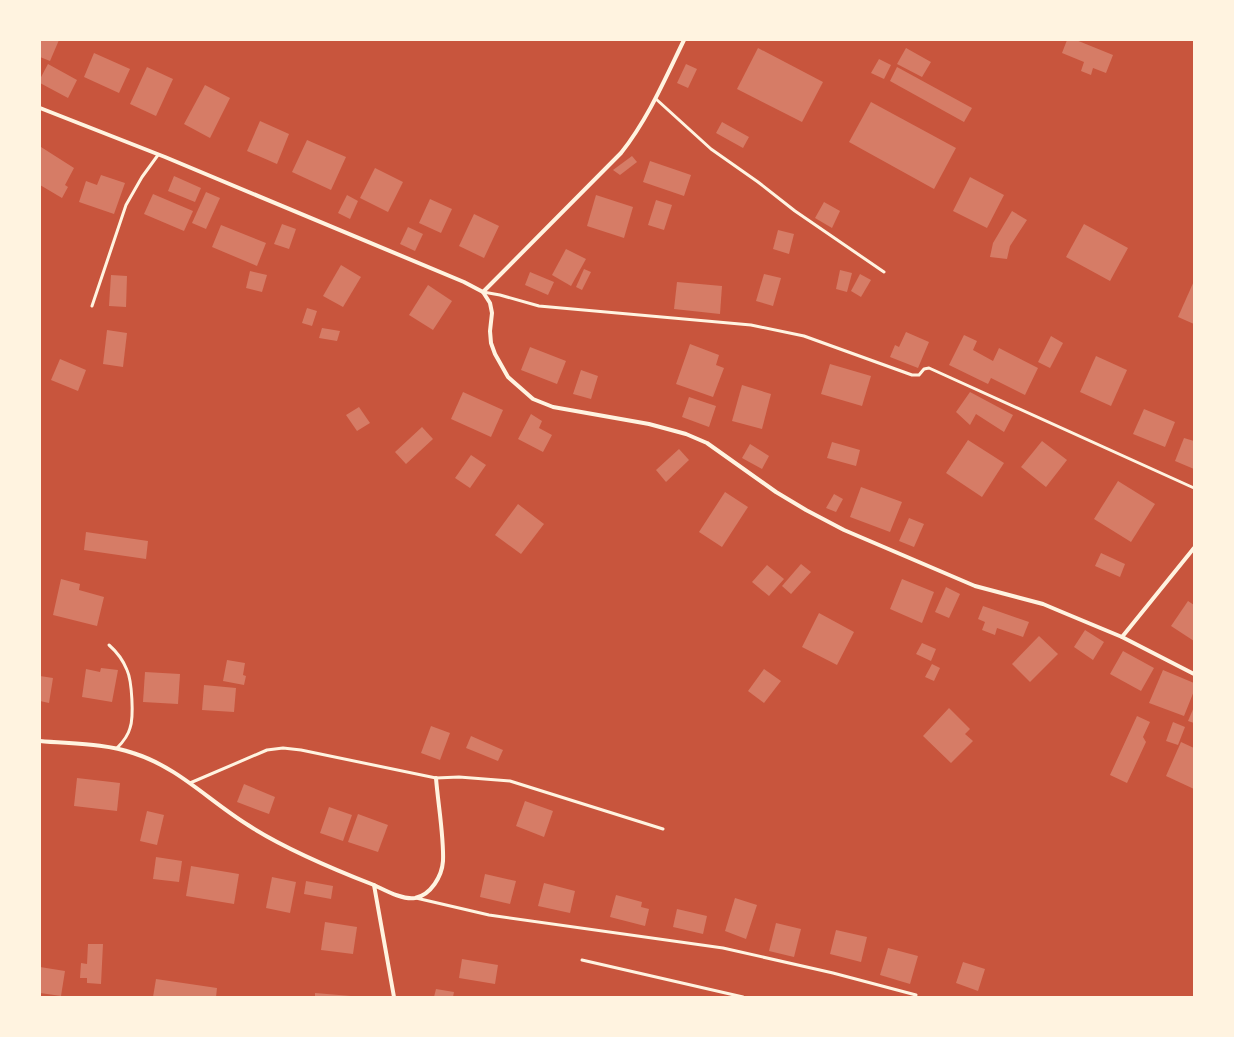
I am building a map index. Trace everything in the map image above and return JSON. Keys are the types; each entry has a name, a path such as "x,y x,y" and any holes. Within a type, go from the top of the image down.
{"street":[{"path":"483,292 621,153 636,134 656,99 684,40"},
{"path":"40,108 158,155 464,282 483,292 490,303 492,313 490,330 491,343 495,354 508,377 533,399 553,407 649,424 686,434 707,443 776,492 844,530 975,586 1043,604 1122,637 1194,674"},
{"path":"1122,637 1194,548"},
{"path":"40,741 117,748 152,760 171,769 248,825 338,871 388,892 414,898 425,894 434,886 440,875 443,862 436,778"},
{"path":"374,885 394,997"}],"lane":[{"path":"656,99 711,149 758,182 795,211 884,272"},
{"path":"92,306 126,205 142,177 158,155"},
{"path":"483,292 500,295 539,306 750,325 804,336 912,375 919,374 924,369 929,368 1194,488"},
{"path":"109,645 122,659 128,671 130,687 131,727 117,748"},
{"path":"190,783 267,750 283,748 301,750 436,778 458,777 510,781 663,829"},
{"path":"414,898 489,915 723,948 833,973 916,995"},
{"path":"582,960 744,997"}],"building":[{"path":"40,40 59,40 50,61 40,57"},
{"path":"1067,40 1076,40 1113,55 1106,73 1093,68 1091,75 1081,71 1084,62 1062,53"},
{"path":"758,48 823,82 802,122 737,89"},
{"path":"906,48 931,62 922,77 897,64"},
{"path":"94,53 130,69 119,93 84,77"},
{"path":"879,59 891,65 884,79 871,73"},
{"path":"48,64 77,80 68,98 40,83 40,79"},
{"path":"686,64 697,69 688,88 677,83"},
{"path":"147,67 173,79 156,116 130,104"},
{"path":"897,67 972,108 964,122 890,81"},
{"path":"205,85 230,98 210,138 184,124"},
{"path":"871,102 956,148 934,189 849,142"},
{"path":"260,121 289,134 277,164 247,151"},
{"path":"722,122 749,137 743,148 716,133"},
{"path":"307,140 346,157 331,190 292,172"},
{"path":"41,147 74,168 65,185 68,187 62,198 40,185"},
{"path":"632,156 637,162 620,175 613,170"},
{"path":"650,161 691,175 684,196 643,182"},
{"path":"375,168 403,182 388,212 360,198"},
{"path":"101,175 125,183 114,214 79,202 86,181 97,185"},
{"path":"174,176 201,188 195,202 168,191"},
{"path":"970,177 1004,195 987,228 953,211"},
{"path":"206,192 220,198 206,229 192,223"},
{"path":"153,194 193,211 184,231 144,214"},
{"path":"347,195 358,201 350,219 338,213"},
{"path":"596,195 633,207 624,238 587,226"},
{"path":"430,199 452,209 441,233 419,223"},
{"path":"656,200 672,205 664,230 648,225"},
{"path":"824,202 840,211 832,228 815,218"},
{"path":"1012,211 1027,220 1010,246 1007,259 990,257 993,243"},
{"path":"474,214 499,226 484,258 459,246"},
{"path":"282,224 296,229 289,249 274,244"},
{"path":"1084,224 1128,248 1110,281 1066,257"},
{"path":"221,225 266,243 257,266 212,247"},
{"path":"408,227 423,234 415,251 400,244"},
{"path":"778,230 794,234 789,254 773,249"},
{"path":"566,249 586,259 571,286 552,275"},
{"path":"341,265 361,277 343,307 323,296"},
{"path":"584,269 591,272 582,290 576,287"},
{"path":"840,270 852,273 847,292 836,289"},
{"path":"250,271 267,275 262,292 246,288"},
{"path":"530,272 554,282 548,295 525,285"},
{"path":"764,274 781,278 773,306 756,301"},
{"path":"860,274 871,280 861,297 851,291"},
{"path":"111,275 127,276 126,307 109,306"},
{"path":"1194,281 1194,324 1178,317"},
{"path":"677,282 722,286 720,314 674,309"},
{"path":"428,285 452,301 433,330 409,315"},
{"path":"307,308 317,311 312,326 302,323"},
{"path":"322,328 340,331 337,341 319,338"},
{"path":"107,330 127,333 123,367 103,364"},
{"path":"906,332 929,342 918,368 890,357 895,345 899,347"},
{"path":"964,335 977,341 973,350 993,361 999,348 1038,368 1025,395 991,378 988,384 949,365"},
{"path":"1051,336 1063,343 1050,368 1038,362"},
{"path":"690,344 719,355 716,365 724,368 713,397 676,384"},
{"path":"530,347 566,361 557,384 521,370"},
{"path":"1096,356 1127,370 1111,406 1080,392"},
{"path":"60,359 86,370 78,391 51,380"},
{"path":"830,364 871,376 862,406 821,394"},
{"path":"581,370 598,376 591,399 573,394"},
{"path":"742,385 771,394 762,429 732,421"},
{"path":"463,392 503,410 491,437 451,419"},
{"path":"970,392 1013,415 1004,432 976,414 970,425 956,412"},
{"path":"689,397 716,406 709,427 682,417"},
{"path":"359,407 370,423 357,431 346,415"},
{"path":"1144,409 1175,422 1165,447 1133,434"},
{"path":"531,414 542,421 539,428 552,435 543,452 518,439"},
{"path":"422,427 433,439 406,464 395,452"},
{"path":"1184,438 1194,441 1194,469 1175,461"},
{"path":"968,440 1004,463 982,497 946,473"},
{"path":"1042,441 1067,460 1046,487 1021,467"},
{"path":"832,442 860,450 856,466 827,458"},
{"path":"750,444 769,456 762,469 742,458"},
{"path":"679,449 689,460 666,482 656,470"},
{"path":"471,455 486,465 470,488 455,478"},
{"path":"1118,481 1155,504 1131,542 1094,519"},
{"path":"861,487 902,502 890,532 850,517"},
{"path":"725,492 748,507 722,547 699,532"},
{"path":"834,494 843,499 836,512 826,508"},
{"path":"518,504 544,524 521,554 495,535"},
{"path":"909,518 924,524 914,547 899,541"},
{"path":"86,532 148,541 146,559 84,550"},
{"path":"1101,553 1125,564 1120,577 1095,566"},
{"path":"801,564 811,572 791,594 782,586"},
{"path":"767,565 784,579 769,596 752,582"},
{"path":"61,579 80,584 79,590 104,597 97,626 53,615"},
{"path":"902,579 934,592 922,623 890,609"},
{"path":"946,587 960,594 949,618 935,612"},
{"path":"1188,601 1194,605 1194,641 1171,626"},
{"path":"983,606 1029,622 1023,637 997,628 995,635 982,630 985,622 978,619"},
{"path":"819,613 854,632 837,665 802,647"},
{"path":"1085,630 1104,642 1093,660 1074,647"},
{"path":"1039,636 1058,654 1030,682 1012,664"},
{"path":"922,643 936,649 931,661 916,654"},
{"path":"1123,651 1154,668 1141,691 1110,674"},
{"path":"227,660 245,663 243,675 246,676 244,685 223,681"},
{"path":"932,664 940,668 934,681 925,677"},
{"path":"101,668 118,670 112,702 82,697 86,669 100,672"},
{"path":"764,669 781,681 764,703 748,691"},
{"path":"1163,670 1194,683 1194,691 1184,716 1149,703"},
{"path":"145,672 180,674 178,704 143,702"},
{"path":"40,676 53,678 49,703 40,701"},
{"path":"204,685 236,688 234,712 202,710"},
{"path":"1194,707 1194,723 1188,721"},
{"path":"949,708 970,729 965,734 973,741 951,763 923,736"},
{"path":"1137,716 1150,722 1143,737 1146,742 1127,783 1110,775"},
{"path":"1173,722 1185,727 1178,745 1166,741"},
{"path":"431,726 450,733 440,760 421,753"},
{"path":"471,736 503,750 498,761 466,748"},
{"path":"1181,742 1194,748 1194,789 1166,776"},
{"path":"77,778 120,783 117,811 74,806"},
{"path":"244,784 275,797 269,814 237,802"},
{"path":"525,801 553,811 544,837 516,826"},
{"path":"329,807 352,815 343,841 320,833"},
{"path":"147,811 164,815 157,845 140,841"},
{"path":"358,814 388,825 378,852 348,842"},
{"path":"156,857 182,861 179,882 153,879"},
{"path":"191,866 239,874 234,904 186,896"},
{"path":"485,874 516,881 510,904 480,897"},
{"path":"272,877 296,882 290,913 266,908"},
{"path":"306,881 333,886 331,899 304,894"},
{"path":"544,883 575,891 570,913 538,906"},
{"path":"616,895 642,902 641,907 649,909 645,926 610,917"},
{"path":"735,898 757,905 746,939 725,931"},
{"path":"677,909 707,916 703,934 673,927"},
{"path":"325,922 357,927 353,954 321,950"},
{"path":"776,923 801,929 794,957 769,951"},
{"path":"836,930 867,937 861,962 830,954"},
{"path":"88,944 103,944 101,984 87,983 87,978 80,978 81,963 87,964"},
{"path":"888,948 918,956 910,984 880,975"},
{"path":"462,959 498,965 495,984 459,978"},
{"path":"963,962 985,969 978,991 956,983"},
{"path":"40,967 65,971 61,996 40,993"},
{"path":"156,979 217,988 216,997 153,997"},
{"path":"436,989 454,992 453,997 434,997"},
{"path":"315,993 351,996 351,997 315,997"}]}
